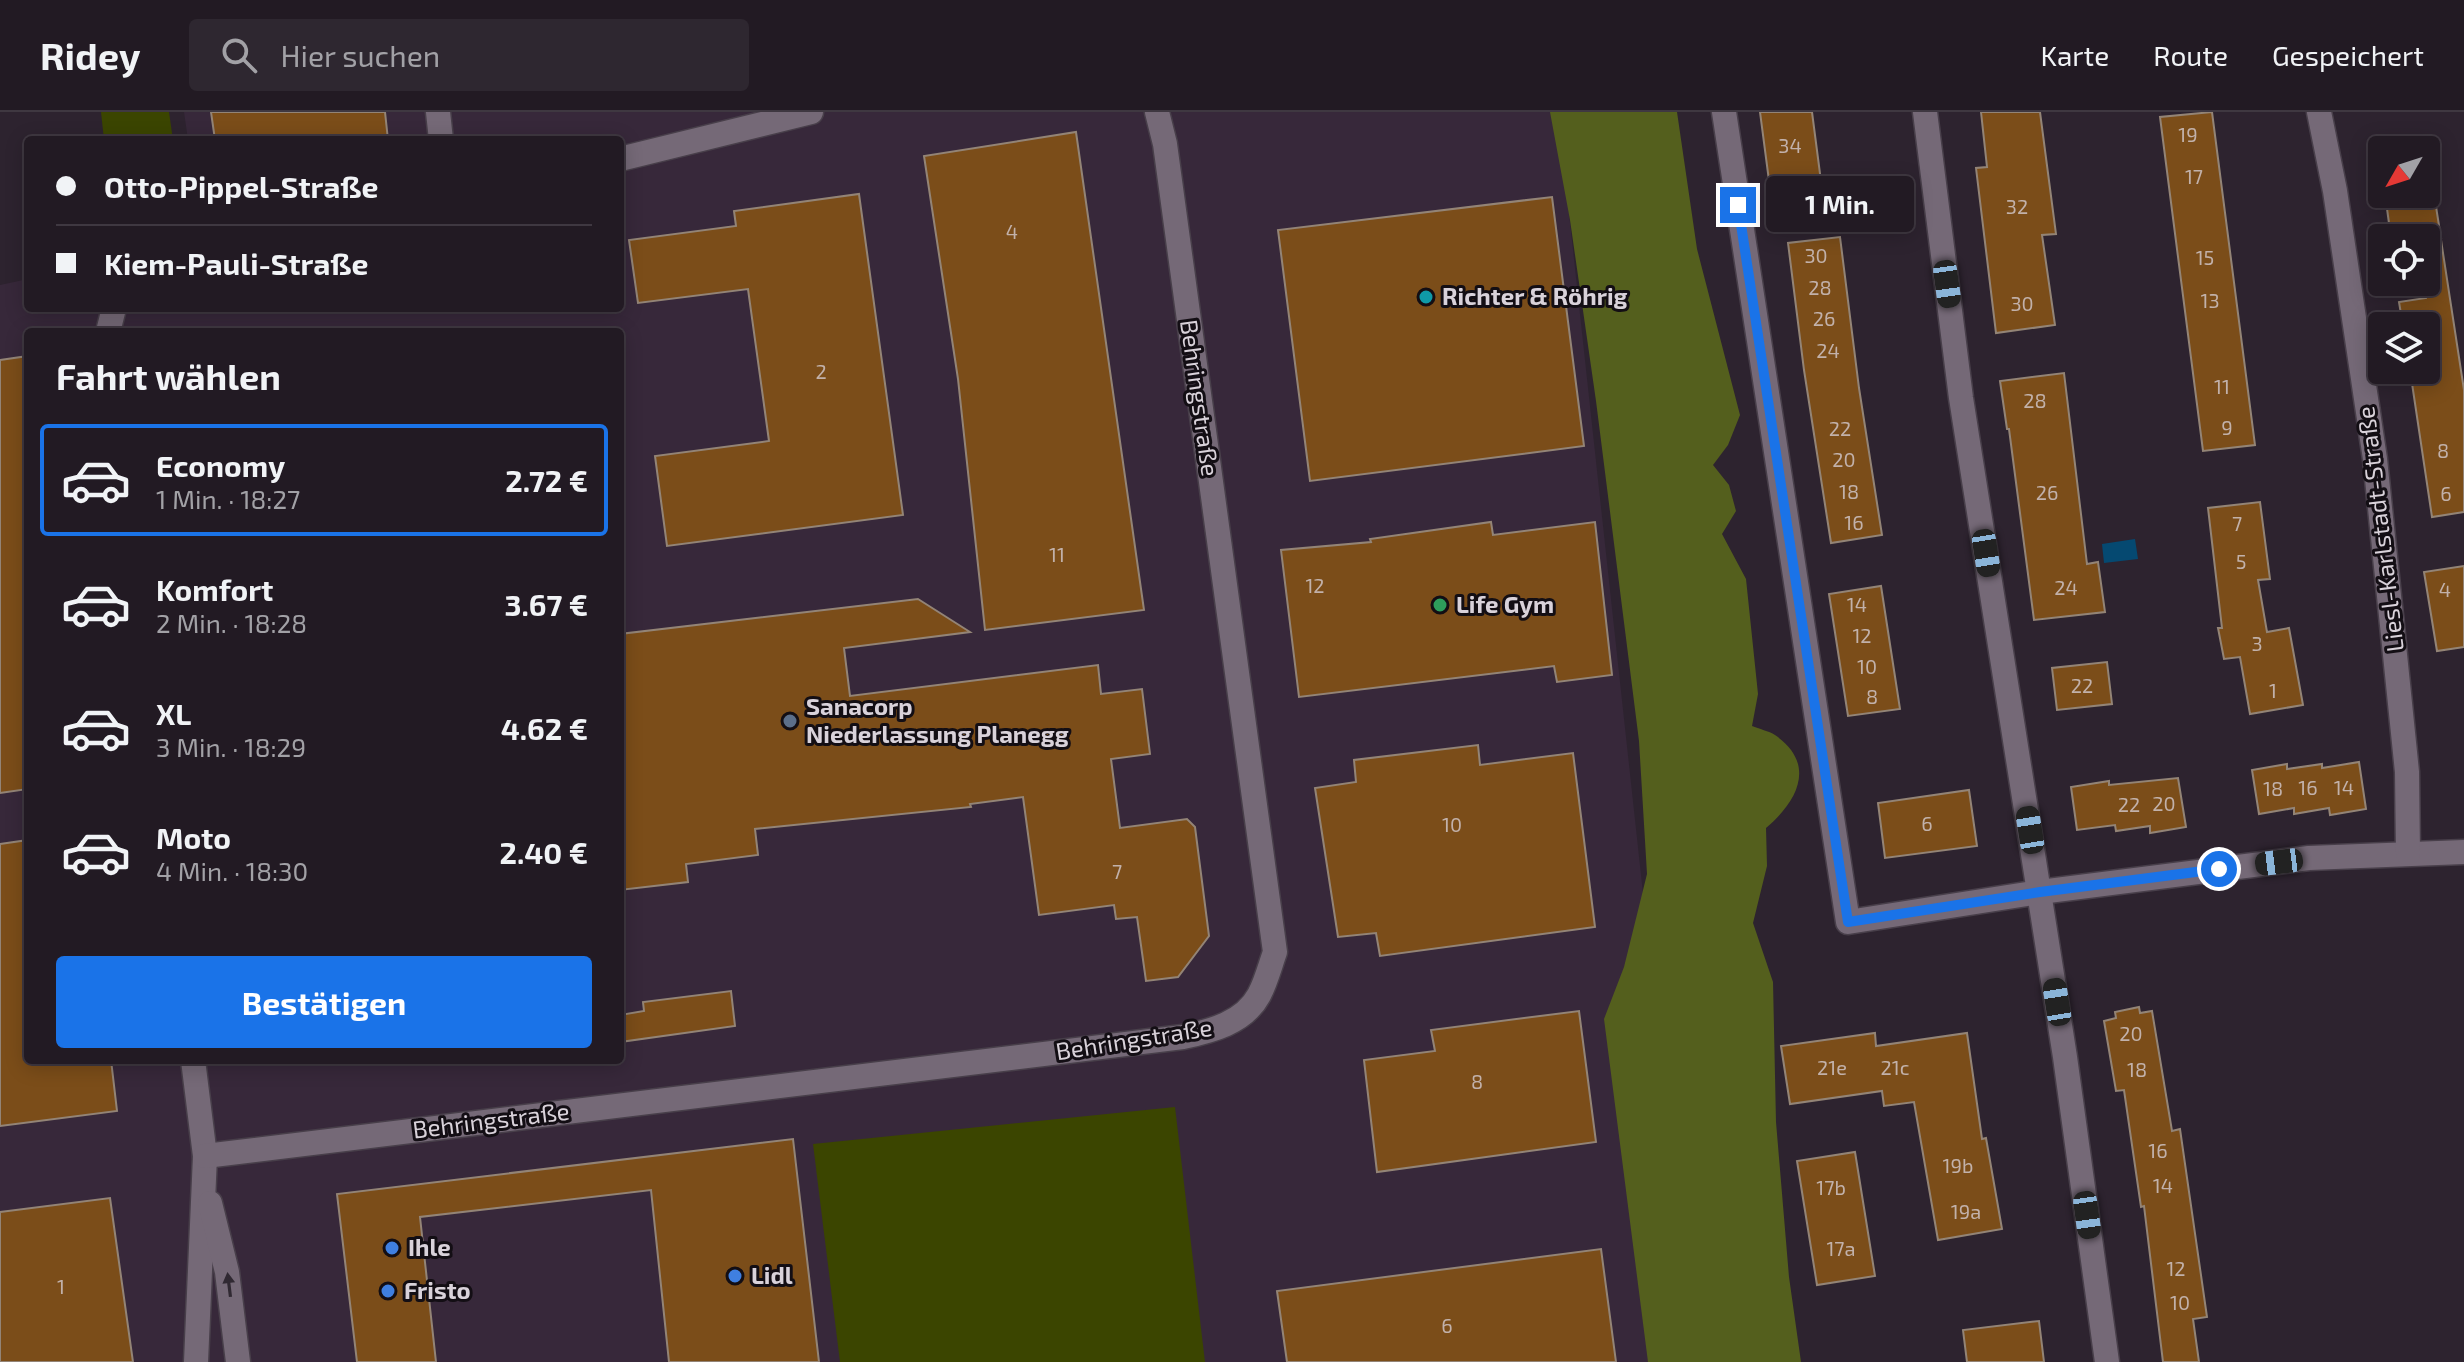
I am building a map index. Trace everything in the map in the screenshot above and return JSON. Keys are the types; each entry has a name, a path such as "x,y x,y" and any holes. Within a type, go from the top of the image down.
{"street":[{"path":"438,112 441,136"},
{"path":"624,158 811,112"},
{"name":"Behringstraße","path":"205,1156 1183,1037 1219,1030 1259,997 1275,952 1169,176 1157,112"},
{"path":"1724,112 1848,922 2040,892 2309,858 2464,852"},
{"path":"1925,112 1961,398 2040,892 2107,1362"},
{"name":"Liesl-Karlstadt-Straße","path":"2319,112 2335,191 2375,459 2407,772 2408,853"},
{"path":"194,1064 205,1156 196,1362"},
{"path":"204,1182 227,1272 238,1362"}],"shaded area":[{"path":"184,112 1558,112 1694,1362 0,1362 0,285 24,280 24,312 624,312 624,136 187,136"}],"green space":[{"path":"101,112 169,112 172,136 104,136"},
{"path":"1550,112 1677,112 1697,249 1740,415 1728,445 1713,465 1729,485 1736,511 1722,534 1746,579 1758,694 1752,726 1773,734 1788,746 1799,770 1794,794 1766,828 1767,866 1753,923 1773,982 1776,1122 1789,1277 1801,1362 1648,1362 1604,1019 1624,967 1647,874 1639,741 1596,401 1570,220"},
{"path":"1175,1107 1205,1362 840,1362 813,1144"}],"water":[{"path":"2135,539 2138,559 2104,563 2102,544"}],"building":[{"path":"211,112 385,112 388,136 214,136"},
{"path":"1760,112 1812,112 1822,189 1771,196"},
{"path":"1981,112 2040,112 2056,234 2042,235 2055,325 1996,333 1976,168 1987,167"},
{"path":"2212,112 2255,445 2203,451 2160,117"},
{"path":"1076,132 1144,610 985,630 958,379 924,156"},
{"path":"859,194 903,515 667,546 655,456 769,441 748,289 638,303 629,240 736,226 734,211"},
{"name":"Richter & Röhrig","path":"1552,197 1584,446 1310,481 1278,230"},
{"path":"2387,208 2436,208 2439,224 2389,224"},
{"path":"1840,237 1882,535 1831,543 1788,243"},
{"path":"2440,240 2464,390 2464,512 2432,517 2412,384 2440,384 2440,312 2401,312 2399,302 2440,296"},
{"path":"24,357 24,790 0,793 0,360"},
{"path":"2064,373 2087,564 2098,562 2105,612 2034,620 2000,381"},
{"path":"2260,502 2270,579 2258,580 2267,632 2289,628 2303,705 2250,714 2240,657 2224,659 2218,628 2222,628 2208,508"},
{"path":"1491,522 1493,535 1595,522 1612,675 1557,682 1554,666 1299,697 1281,550 1371,542 1370,539"},
{"path":"2464,566 2464,647 2437,651 2424,572"},
{"path":"1881,586 1900,709 1848,716 1829,594"},
{"path":"918,599 970,632 844,648 850,696 1098,665 1101,694 1142,689 1150,754 1111,759 1120,828 1187,819 1195,827 1209,936 1178,977 1146,981 1137,917 1116,919 1114,905 1039,915 1023,797 970,804 971,807 755,829 758,855 686,864 688,882 624,890 624,634"},
{"path":"2107,662 2112,704 2057,710 2052,668"},
{"path":"1478,745 1480,765 1573,753 1595,927 1380,956 1376,933 1338,937 1315,788 1356,782 1354,760"},
{"path":"2359,762 2366,809 2330,815 2329,808 2294,814 2294,808 2259,814 2252,770 2287,764 2287,769"},
{"path":"2178,778 2186,827 2150,833 2150,826 2116,831 2115,825 2077,830 2071,787 2109,781 2109,785"},
{"path":"1969,790 1977,846 1885,858 1878,803"},
{"path":"24,841 24,1064 111,1064 117,1111 0,1126 0,844"},
{"path":"731,991 735,1026 624,1041 624,1014 644,1011 643,1002"},
{"path":"2139,1007 2140,1013 2152,1011 2172,1131 2180,1129 2207,1317 2193,1319 2199,1362 2163,1362 2144,1206 2141,1207 2124,1090 2116,1091 2104,1021 2116,1018 2115,1012"},
{"path":"1579,1011 1596,1142 1377,1172 1364,1060 1435,1051 1431,1030"},
{"path":"1875,1033 1876,1046 1967,1033 1982,1139 1986,1138 2002,1229 1938,1240 1914,1102 1884,1106 1882,1091 1790,1104 1781,1046"},
{"path":"793,1139 819,1362 669,1362 651,1190 420,1217 436,1362 357,1362 337,1194"},
{"path":"1855,1152 1875,1276 1817,1285 1797,1161"},
{"path":"110,1198 133,1362 0,1362 0,1212"},
{"path":"1601,1249 1616,1362 1287,1362 1277,1291"},
{"path":"2039,1321 2044,1362 1967,1362 1963,1330"}],"place":[{"name":"Richter & Röhrig","path":"1426,297"},
{"name":"Life Gym","path":"1440,605"},
{"name":"Sanacorp Niederlassung Planegg","path":"790,721"},
{"name":"Ihle","path":"392,1248"},
{"name":"Lidl","path":"735,1276"},
{"name":"Fristo","path":"388,1291"}],"route":[{"path":"1738,205 1848,922 2040,892 2219,869"}]}
